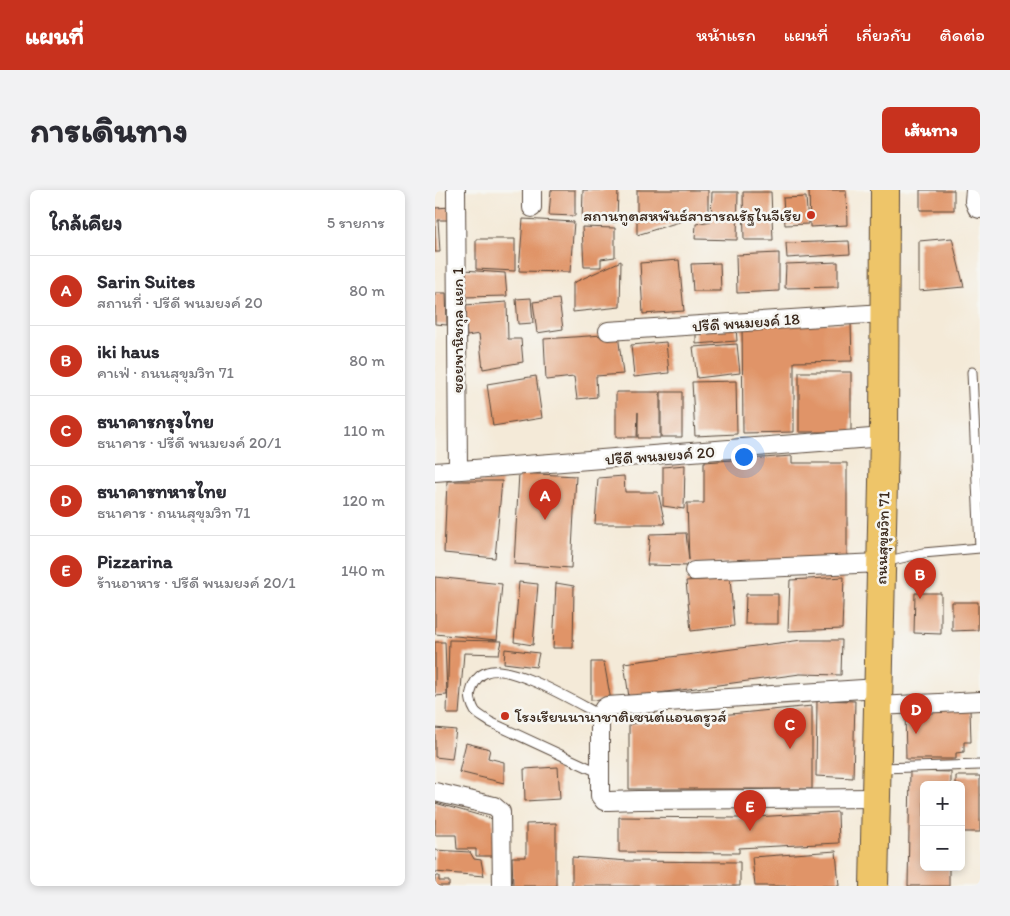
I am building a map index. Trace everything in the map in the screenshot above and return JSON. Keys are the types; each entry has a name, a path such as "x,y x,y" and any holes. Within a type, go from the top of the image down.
{"main road":[{"name":"ถนนสุขุมวิท 71","path":"874,886 885,437 885,190"}],"street":[{"name":"ซอยพานิชกุล แยก 1","path":"457,190 458,470"},
{"path":"532,190 532,208"},
{"path":"975,190 974,201 977,208 980,208"},
{"name":"ปรีดี พนมยงค์ 18","path":"608,331 884,313"},
{"name":"ปรีดี พนมยงค์ 20","path":"435,472 885,437"},
{"path":"694,571 881,563"},
{"path":"875,798 609,802 600,796 600,715 603,708 607,706 878,697 980,701"},
{"path":"435,792 495,806 499,809 501,812 502,886"}],"lane":[{"path":"881,563 923,554 980,548 972,372"},
{"path":"600,715 523,676 499,670 486,672 478,678 473,685 470,696 475,711 490,722 600,773"},
{"path":"876,768 980,765"}],"building":[{"path":"551,190 575,190 575,216 549,215"},
{"path":"583,190 618,190 617,222 582,222"},
{"path":"637,190 708,190 708,213 637,235"},
{"path":"809,190 846,190 847,225 810,227"},
{"path":"920,190 954,190 954,210 920,210"},
{"path":"712,192 738,192 737,240 695,239 696,224 711,221"},
{"path":"743,192 771,192 773,240 744,240"},
{"path":"806,197 808,224 785,225 783,198"},
{"path":"451,207 450,220 438,220 440,252 435,252 435,208"},
{"path":"523,219 574,222 570,272 519,271"},
{"path":"582,227 615,228 615,257 601,259 601,267 584,267"},
{"path":"952,238 964,287 919,291 919,241"},
{"path":"476,239 515,239 515,271 476,269"},
{"path":"849,241 850,254 787,258 786,243"},
{"path":"779,253 779,291 737,293 736,255"},
{"path":"679,260 684,311 643,314 640,263"},
{"path":"621,261 620,307 573,312 573,283"},
{"path":"838,262 838,287 785,288 786,264"},
{"path":"720,263 721,291 693,291 691,264"},
{"path":"464,270 505,273 507,296 464,297"},
{"path":"435,293 446,293 447,325 435,324"},
{"path":"531,298 533,323 518,324 516,299"},
{"path":"559,299 563,329 537,333 533,302"},
{"path":"507,302 508,339 521,339 523,362 483,369 479,334 467,336 464,305"},
{"path":"742,323 851,323 852,361 794,362 794,432 743,433"},
{"path":"736,327 737,341 696,344 696,330"},
{"path":"618,334 623,374 596,376 597,397 577,399 574,377 546,380 544,339"},
{"path":"666,342 669,373 634,377 631,345"},
{"path":"737,344 740,373 697,378 693,347"},
{"path":"799,372 851,372 851,432 799,432"},
{"path":"536,376 542,418 493,426 487,384"},
{"path":"736,381 737,434 695,436 692,382"},
{"path":"616,392 660,392 660,438 638,438 638,412 637,437 616,437"},
{"path":"661,392 682,392 682,437 661,437"},
{"path":"792,456 792,463 847,463 847,562 689,564 689,566 647,565 650,534 686,533 689,560 687,503 704,503 704,462"},
{"path":"685,465 684,509 663,506 663,467"},
{"path":"519,473 576,476 571,568 514,564"},
{"path":"624,476 625,492 658,492 665,524 595,524 598,478"},
{"path":"447,481 502,481 495,558 444,553"},
{"path":"435,577 502,584 497,640 435,634"},
{"path":"844,577 842,629 788,631 790,580"},
{"path":"730,578 734,626 691,631 686,581"},
{"path":"519,582 538,584 533,645 514,642"},
{"path":"556,583 574,586 573,648 553,648"},
{"path":"915,593 941,593 941,634 914,633"},
{"path":"746,594 778,594 778,624 745,624"},
{"path":"952,602 978,602 978,630 952,631"},
{"path":"449,640 502,641 499,654 464,653 459,714 447,714"},
{"path":"802,640 842,640 841,675 800,674 629,697 624,663"},
{"path":"435,642 445,642 447,695 435,696"},
{"path":"505,649 539,653 536,667 504,663"},
{"path":"591,662 604,662 611,701 591,700"},
{"path":"817,700 855,701 853,778 816,776"},
{"path":"812,706 812,789 629,789 629,724"},
{"path":"970,709 971,742 964,742 964,752 956,753 956,759 906,759 905,710"},
{"path":"435,728 456,730 452,759 435,757"},
{"path":"466,743 490,749 488,758 504,762 504,783 459,772"},
{"path":"558,767 560,799 525,801 524,769"},
{"path":"910,771 951,772 951,781 920,781 920,871 949,871 949,886 908,886"},
{"path":"956,776 980,776 980,832 965,832 965,781 956,781"},
{"path":"435,803 493,819 493,856 476,856 476,849 457,849 456,835 435,835"},
{"path":"838,812 839,843 739,848 739,853 619,852 619,817 739,818"},
{"path":"556,823 556,886 513,886 512,857 526,857 526,824"},
{"path":"435,850 470,852 474,859 481,860 484,876 435,872"},
{"path":"836,851 839,886 755,886 752,857"},
{"path":"572,857 629,861 740,862 740,886 572,886"},
{"path":"435,876 439,876 439,881 449,881 449,886 435,886"}],"place":[{"name":"สถานทูตสหพันธ์สาธารณรัฐไนจีเรีย","path":"811,215"},
{"name":"Sarin Suites","path":"545,520"},
{"name":"iki haus","path":"920,599"},
{"name":"โรงเรียนนานาชาติเซนต์แอนดรูวส์","path":"505,716"},
{"name":"ธนาคารทหารไทย","path":"916,734"},
{"name":"ธนาคารกรุงไทย","path":"790,749"},
{"name":"Pizzarina","path":"750,831"}]}
